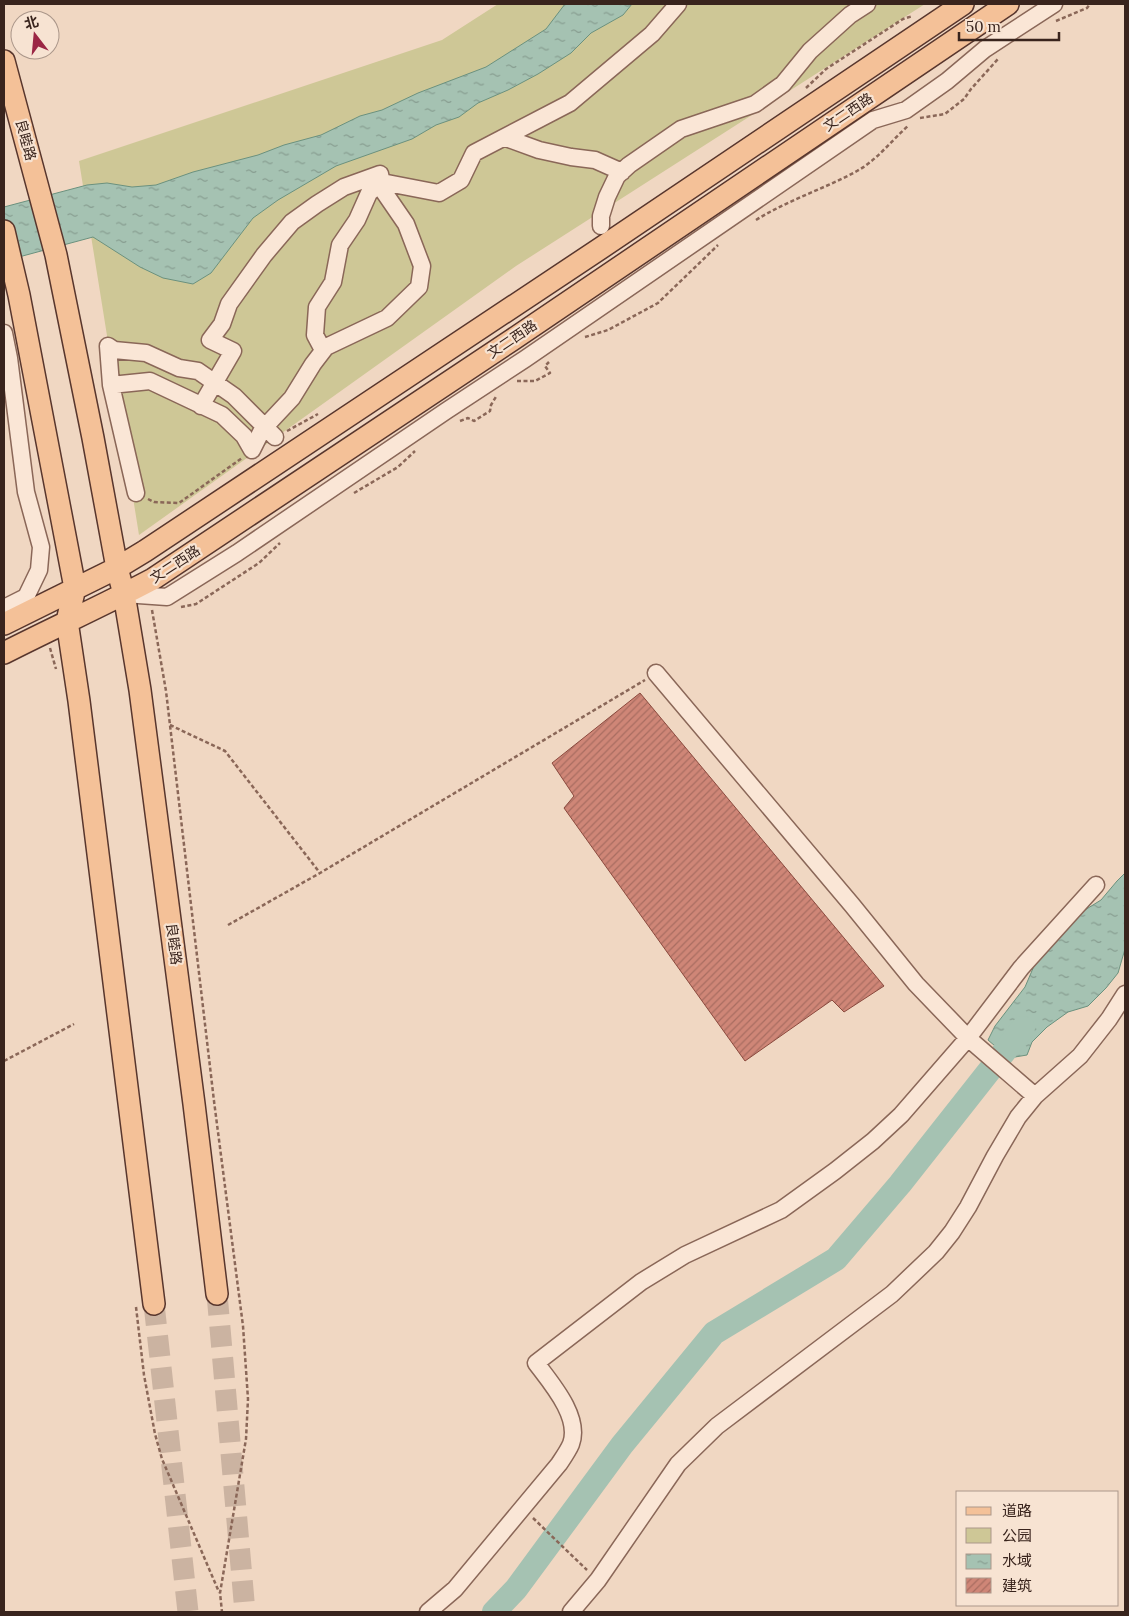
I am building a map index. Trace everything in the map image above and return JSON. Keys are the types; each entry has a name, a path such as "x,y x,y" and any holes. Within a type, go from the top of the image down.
{"main road":[{"name":"文二西路","path":"4,624 117,568 145,551 601,248 963,4"},
{"name":"文二西路","path":"4,653 124,594 161,573 504,345 1008,4"},
{"name":"良睦路","path":"4,60 56,256 117,568 124,594 140,690 217,1294"},
{"path":"4,231 75,588 67,621 79,702 154,1304"}],"street":[{"path":"382,182 439,193 461,180 474,154 570,102 652,34 678,4"},
{"path":"124,594 167,597 236,553 525,359 873,120 906,110 947,81 985,49 1054,4"},
{"path":"601,226 601,216 607,197 617,176 681,129 755,104 783,84 810,51 859,6"},
{"path":"506,138 539,150 595,160 622,172"},
{"path":"111,385 150,381 201,406 222,416 244,436 252,450 270,432 313,364 326,347 387,318 419,287 422,266 406,224 384,192 380,174 344,187 323,200 292,222 264,254 229,304 222,324 210,340 233,351 201,406"},
{"path":"323,350 315,335 317,307 332,282 340,245 357,220 369,193 382,182"},
{"path":"4,333 7,370 26,492 41,547 39,570 26,597 4,608"},
{"path":"136,493 111,385 108,346 114,350 146,353 178,368 198,371 234,396 270,432"},
{"path":"656,673 846,897 916,984 969,1038 1034,1095"},
{"path":"428,1612 455,1589 559,1464 571,1442 572,1424 566,1408 536,1363 641,1282 685,1255 781,1210 873,1141 901,1115 969,1038 1021,968 1096,885"},
{"path":"570,1612 598,1580 678,1464 717,1426 892,1294 936,1252 952,1232 1013,1125 1034,1095 1080,1056 1109,1019 1125,994"}],"path":[{"path":"1054,22 1087,8 1090,4"},
{"path":"806,88 826,69 904,19 921,13"},
{"path":"754,221 858,170 877,156 892,139 919,118 945,114 964,99 970,89 998,58"},
{"path":"577,339 608,330 658,303 722,241"},
{"path":"513,381 535,381 550,373 544,366 550,361"},
{"path":"456,422 468,418 474,421 490,411 499,387"},
{"path":"270,432 322,412"},
{"path":"136,493 154,502 179,503 252,450"},
{"path":"350,494 398,467 416,450"},
{"path":"178,607 196,604 259,563 281,542"},
{"path":"152,610 158,610"},
{"path":"228,926 656,673"},
{"path":"170,725 225,751 320,873"},
{"path":"4,1060 74,1024"},
{"path":"523,1508 598,1580"},
{"path":"220,1593 222,1612"}],"green space":[{"path":"498,4 925,4 516,266 139,535 79,161 442,40"}],"water":[{"path":"565,4 632,4 623,15 591,33 571,53 538,74 478,103 459,117 436,125 412,139 336,166 278,200 253,218 211,273 193,284 163,278 140,267 93,237 4,261 4,207 87,185 107,183 132,187 156,185 193,172 258,155 284,145 321,135 360,116 382,110 418,93 486,67 546,29"},
{"path":"1125,873 1125,949 1118,973 1088,1006 1068,1012 1047,1027 1032,1042 1027,1055 1009,1058 988,1040 995,1026 1025,987 1034,966 1057,937 1080,913 1101,900"}],"building":[{"path":"640,693 884,986 844,1012 832,1000 745,1061 564,808 574,796 552,763"}],"waterway":[{"path":"494,1612 516,1589 622,1445 714,1333 836,1259 900,1184 1023,1028"}],"tunnel":[{"path":"217,1294 245,1612"},
{"path":"154,1304 188,1612"}]}
